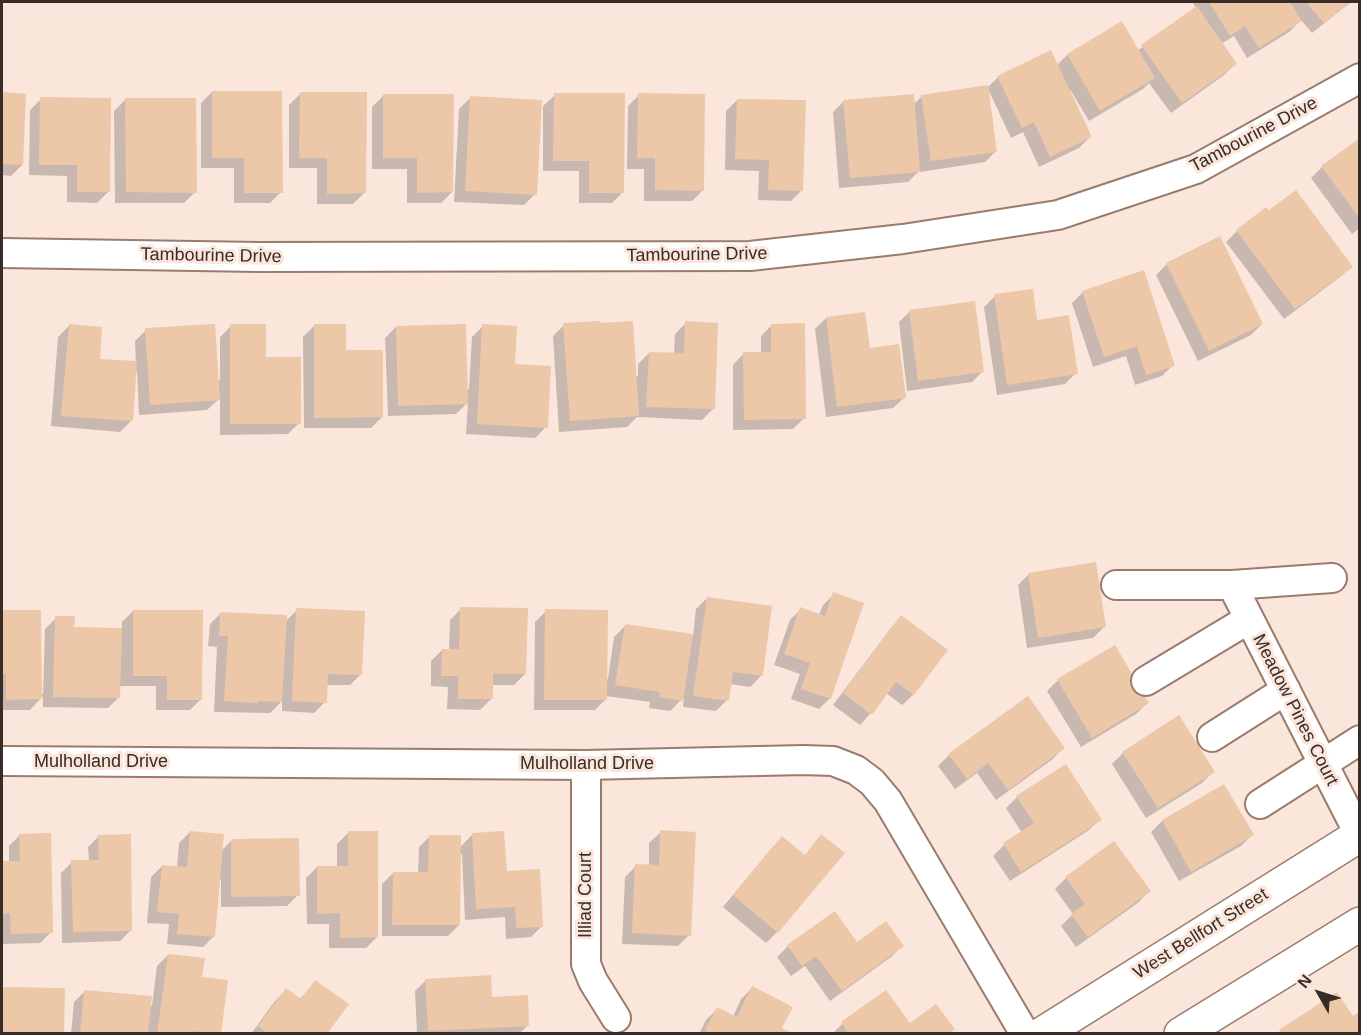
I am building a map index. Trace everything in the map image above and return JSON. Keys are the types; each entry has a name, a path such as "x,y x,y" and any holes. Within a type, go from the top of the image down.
{"main road":[{"name":"West Bellfort Street","path":"1042,1034 1359,835"},
{"path":"1181,1034 1359,924"}],"street":[{"name":"Tambourine Drive","path":"2,253 259,257 750,256 903,239 1058,215 1197,169 1359,78"},
{"path":"1116,585 1232,585 1332,578"},
{"name":"Meadow Pines Court","path":"1232,585 1359,835"},
{"path":"1146,681 1249,619"},
{"path":"1212,737 1286,690"},
{"path":"1260,804 1359,740"},
{"name":"Mulholland Drive","path":"2,761 586,765 833,761 856,770 872,782 888,801 1025,1034"},
{"name":"Illiad Court","path":"586,765 586,964 593,981 616,1018"}],"building":[{"path":"1209,2 1290,2 1302,21 1259,48 1245,26 1230,36"},
{"path":"1306,2 1350,2 1324,23"},
{"path":"1197,6 1237,64 1182,103 1141,45"},
{"path":"1122,21 1155,78 1100,111 1067,54"},
{"path":"1051,50 1092,137 1050,157 1034,122 1022,128 997,76"},
{"path":"988,85 997,152 931,161 921,95"},
{"path":"212,91 282,91 283,193 244,193 244,158 212,158"},
{"path":"2,92 26,94 23,165 2,164"},
{"path":"300,92 367,92 366,193 327,194 327,158 299,158"},
{"path":"554,93 625,93 624,193 589,193 589,161 553,161"},
{"path":"638,93 705,94 704,191 655,190 655,158 637,158"},
{"path":"383,94 454,94 453,192 417,193 417,158 383,158"},
{"path":"914,94 920,172 850,178 843,100"},
{"path":"470,96 542,100 537,195 465,191"},
{"path":"40,97 111,98 110,192 77,192 77,165 39,165"},
{"path":"125,98 196,98 197,193 126,192"},
{"path":"737,99 806,100 803,191 768,190 769,160 735,159"},
{"path":"1360,138 1360,219 1321,166"},
{"path":"1296,190 1353,267 1295,309 1236,230 1266,207 1269,210"},
{"path":"1220,236 1263,324 1209,351 1166,263"},
{"path":"1144,270 1175,366 1146,375 1137,346 1104,357 1082,291"},
{"path":"1033,289 1037,320 1069,315 1078,374 1007,385 994,294"},
{"path":"975,301 984,372 918,381 909,310"},
{"path":"865,312 870,348 899,344 906,398 837,407 826,317"},
{"path":"600,321 600,323 633,321 639,416 570,421 563,323"},
{"path":"685,321 718,323 715,409 646,407 649,352 684,353"},
{"path":"805,323 806,419 744,420 743,352 771,352 771,324"},
{"path":"69,324 102,327 100,359 137,361 133,421 61,416"},
{"path":"215,324 220,400 150,405 145,328"},
{"path":"230,324 266,324 266,357 301,357 301,424 230,424"},
{"path":"314,324 346,324 346,350 383,350 383,417 314,418"},
{"path":"466,324 468,404 398,406 396,326"},
{"path":"482,324 517,326 515,364 551,366 548,428 477,424"},
{"path":"1096,562 1106,627 1038,638 1028,573"},
{"path":"833,592 864,603 831,699 801,689 810,663 784,654 800,607 825,616"},
{"path":"707,597 772,606 763,676 733,672 729,701 693,696"},
{"path":"460,607 528,608 526,674 493,674 493,699 458,699 458,676 441,676 442,649 459,649"},
{"path":"296,608 365,611 362,675 328,674 327,703 292,701"},
{"path":"545,609 608,610 607,700 544,700"},
{"path":"2,610 41,610 42,699 6,700 6,674 2,674"},
{"path":"133,610 203,610 202,700 167,700 167,676 133,676"},
{"path":"220,612 287,615 282,702 224,701 228,636 219,636"},
{"path":"901,615 948,650 914,695 896,682 872,715 843,693"},
{"path":"55,616 75,616 74,627 122,628 120,698 53,697"},
{"path":"625,624 693,634 683,701 659,697 660,692 615,685"},
{"path":"1115,645 1149,703 1092,738 1057,679"},
{"path":"1028,696 1065,748 1008,790 988,763 967,779 948,754"},
{"path":"1179,715 1215,772 1158,808 1122,752"},
{"path":"1066,764 1102,820 1021,872 1003,843 1034,823 1016,796"},
{"path":"1224,784 1254,835 1191,872 1162,820"},
{"path":"660,830 696,832 691,936 632,933 635,864 659,865"},
{"path":"190,831 224,834 215,937 177,934 179,914 157,912 162,865 187,867"},
{"path":"348,831 378,831 378,937 340,938 340,913 317,914 317,866 348,866"},
{"path":"504,831 507,871 540,869 543,927 516,928 515,907 476,909 472,833"},
{"path":"51,833 53,933 11,934 10,913 2,914 2,861 20,861 19,834"},
{"path":"131,834 132,931 73,932 71,860 99,860 98,835"},
{"path":"821,834 845,853 778,933 733,895 782,836 805,855"},
{"path":"429,835 461,835 460,925 392,925 393,872 428,872"},
{"path":"299,838 300,896 231,897 231,839"},
{"path":"1114,841 1151,891 1088,937 1071,914 1085,904 1065,877"},
{"path":"835,911 857,942 886,921 904,946 842,991 816,956 802,966 787,945"},
{"path":"168,954 205,958 202,977 228,980 221,1034 194,1031 194,1034 157,1034"},
{"path":"491,975 492,997 528,995 529,1026 428,1031 425,979"},
{"path":"315,980 349,1004 327,1034 268,1034 258,1026 286,988 301,999"},
{"path":"752,986 793,1007 782,1028 794,1034 712,1034 705,1030 717,1007 737,1017"},
{"path":"2,987 65,988 64,1034 2,1034"},
{"path":"84,990 152,996 148,1034 80,1034"},
{"path":"886,990 910,1023 936,1004 955,1029 949,1034 849,1034 841,1022"},
{"path":"1337,992 1353,1016 1360,1011 1360,1034 1281,1034 1279,1030"}]}
